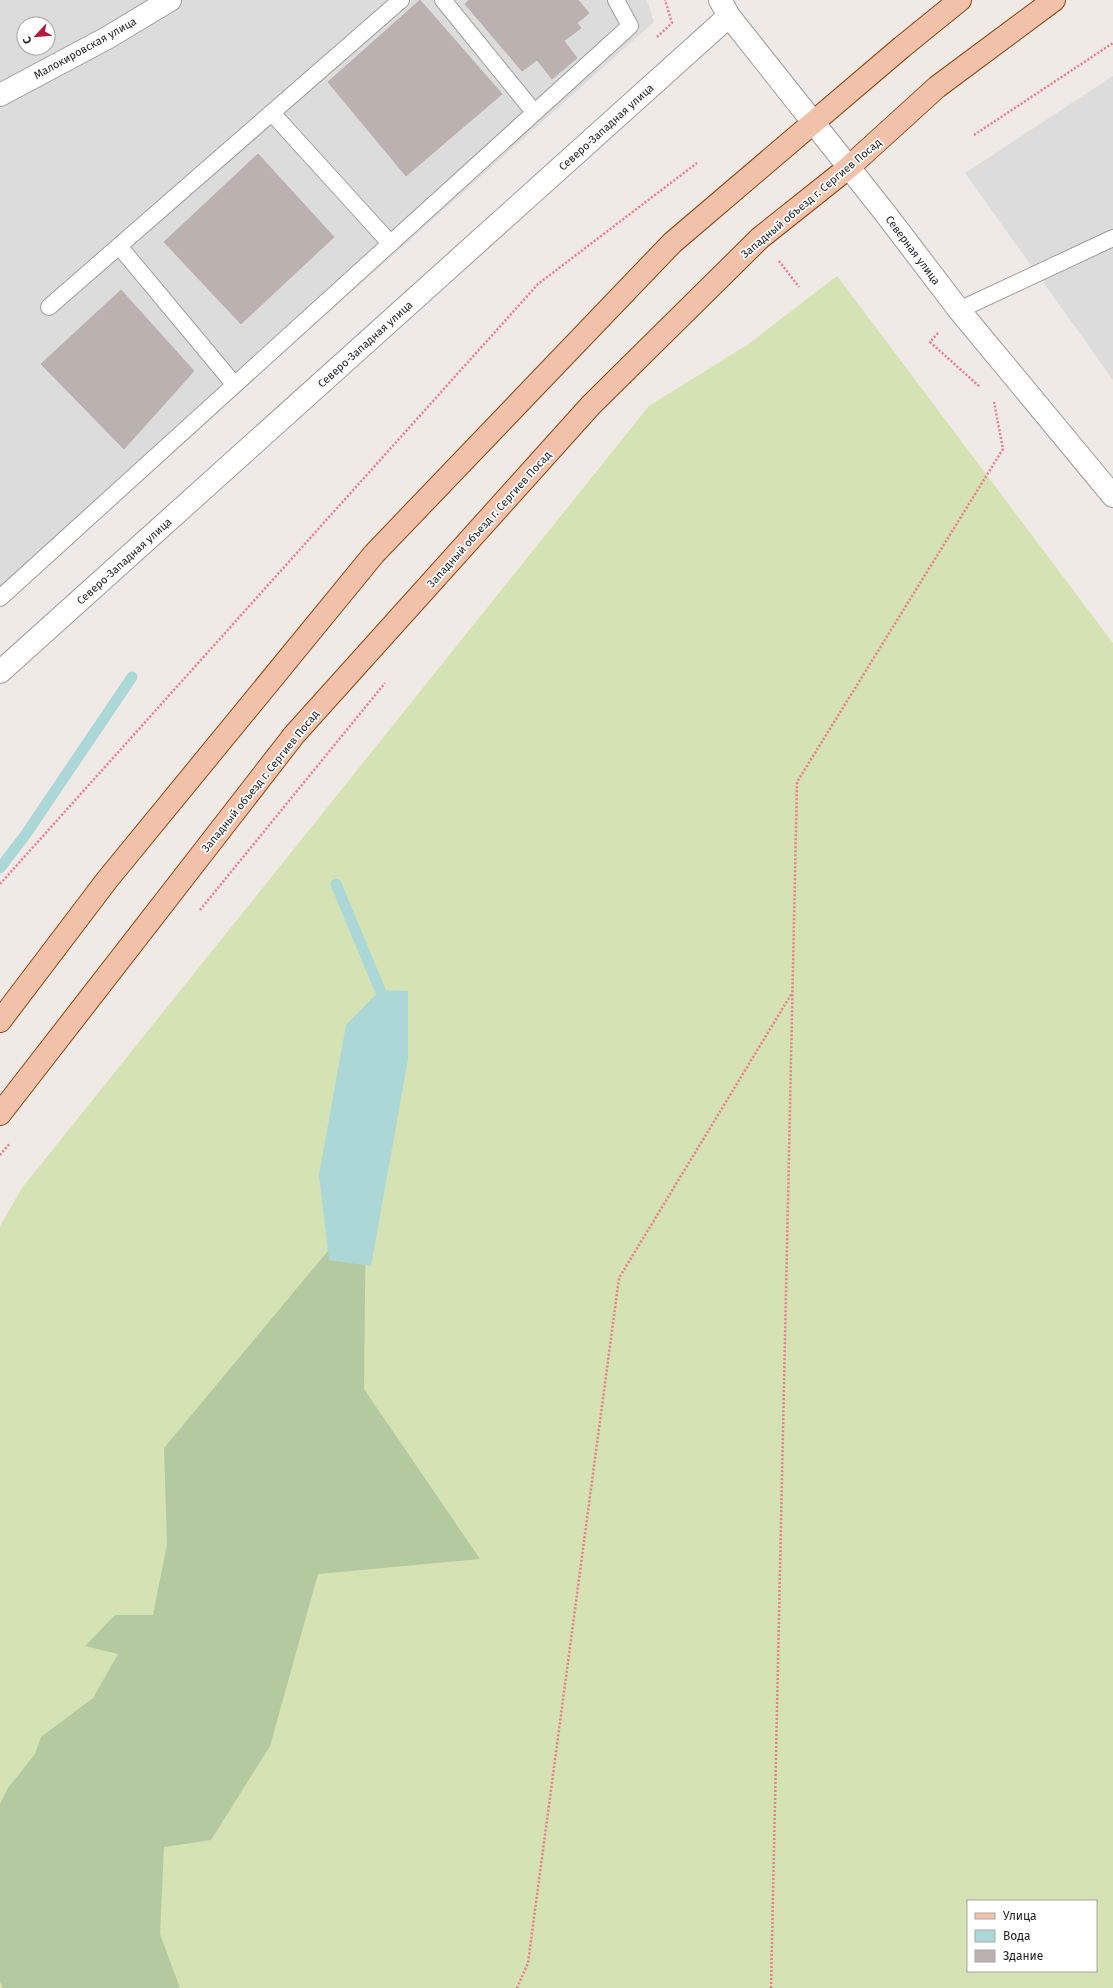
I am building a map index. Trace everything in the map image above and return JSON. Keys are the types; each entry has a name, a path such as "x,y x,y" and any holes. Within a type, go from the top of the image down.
{"main road":[{"path":"0,1021 107,880 374,554 672,243 960,0"},
{"name":"Западный объезд г. Сергиев Посад","path":"0,1114 294,735 592,406 760,238 848,168 937,87 1054,0"}],"street":[{"name":"Малокировская улица","path":"0,95 107,38 170,0"},
{"name":"Северная улица","path":"725,8 813,124 885,213 959,310 1113,496"},
{"name":"Северо-Западная улица","path":"0,672 725,8"}],"lane":[{"path":"49,307 401,0"},
{"path":"443,0 534,112"},
{"path":"0,598 630,26 616,0"},
{"path":"272,113 390,243"},
{"path":"959,310 1113,238"},
{"path":"119,246 234,384"}],"path":[{"path":"974,134 1113,44"},
{"path":"0,884 538,284 697,163"},
{"path":"776,258 799,287"},
{"path":"959,310 930,342 982,388"},
{"path":"771,1988 797,782 1003,448 993,398"},
{"path":"195,915 386,682"},
{"path":"517,1988 528,1963 619,1278 792,992"},
{"path":"0,1155 15,1136"}],"shaded area":[{"path":"0,0 647,0 654,22 0,606"},
{"path":"1113,76 1113,380 965,173"}],"green space":[{"path":"837,276 1113,643 1113,1988 0,1988 0,1226 22,1188 649,406 747,345"},
{"path":"366,1205 364,1389 480,1559 318,1574 270,1746 211,1840 164,1847 160,1934 180,1988 3,1988 0,1982 0,1804 8,1788 35,1754 41,1737 93,1698 118,1654 85,1646 115,1615 153,1615 167,1544 164,1448"}],"water":[{"path":"380,990 408,991 408,1059 371,1266 329,1260 319,1175 346,1025"}],"building":[{"path":"420,0 502,94 406,176 328,82"},
{"path":"469,0 578,0 589,13 577,23 581,28 564,41 577,58 552,79 537,60 522,71 465,4"},
{"path":"258,154 334,237 241,324 164,242"},
{"path":"121,290 194,371 124,449 41,364"}],"waterway":[{"path":"0,868 26,834 132,677"},
{"path":"336,884 380,990"}]}
